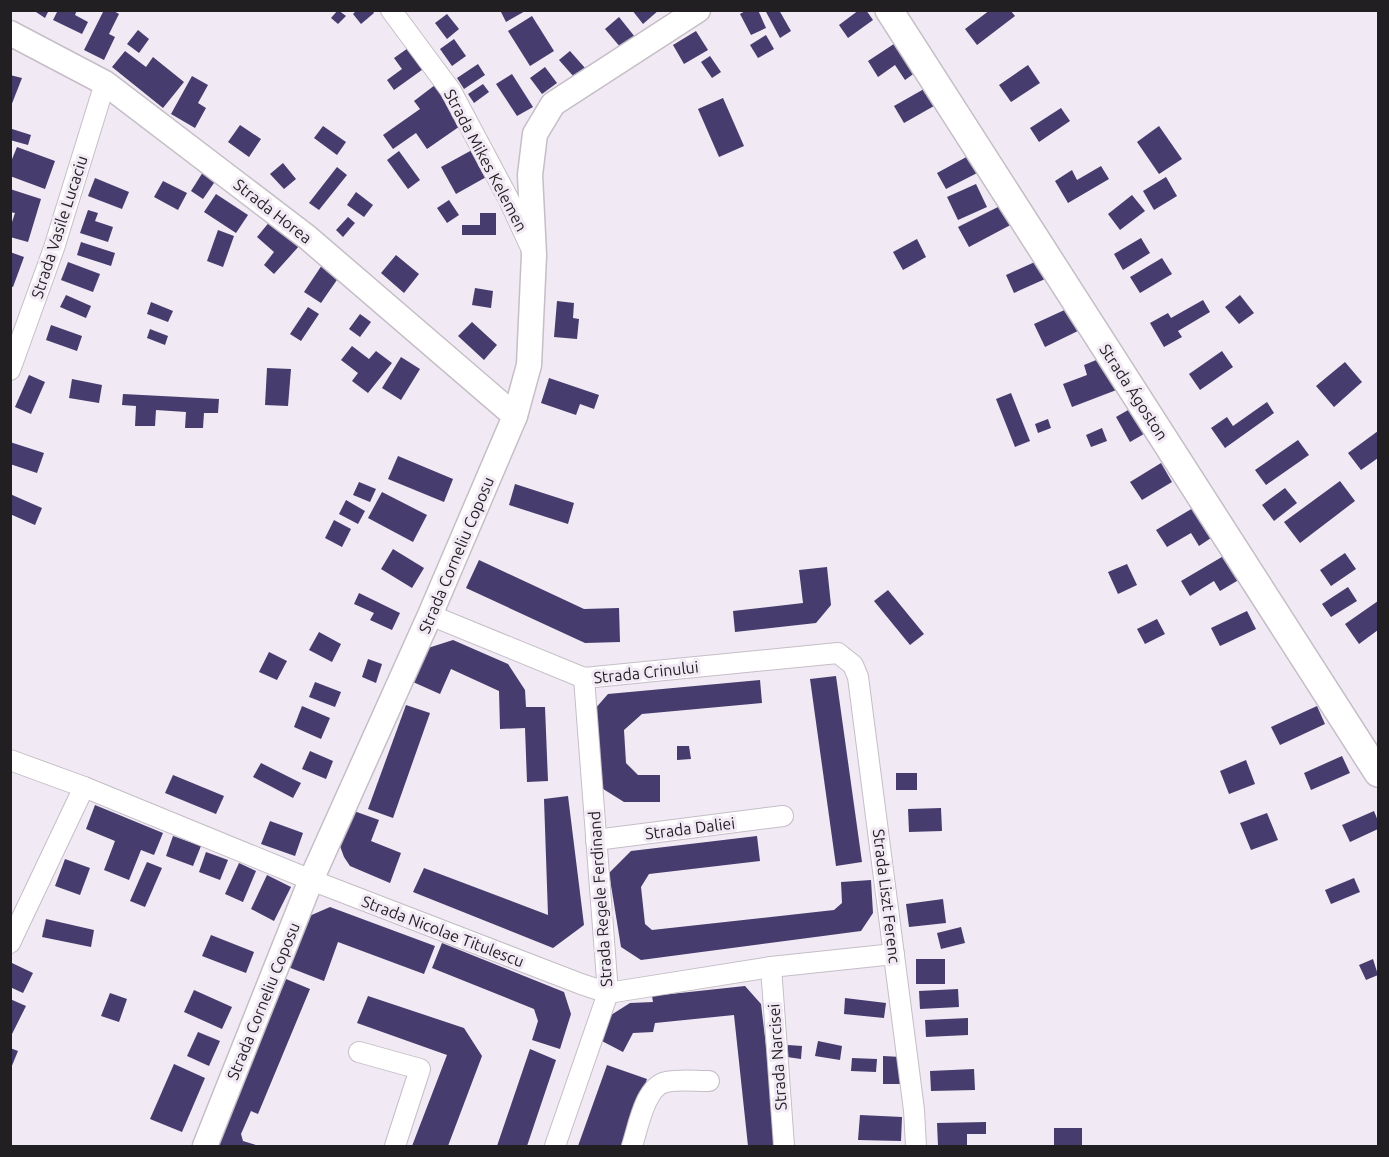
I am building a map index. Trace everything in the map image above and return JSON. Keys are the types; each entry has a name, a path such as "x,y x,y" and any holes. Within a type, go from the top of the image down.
{"main road":[{"name":"Strada Ágoston","path":"890,10 1378,773"}],"street":[{"name":"Strada Mikes Kelemen","path":"391,10 451,91 508,198 534,255"},
{"name":"Strada Corneliu Coposu","path":"205,1146 311,880 430,615 515,416 529,365 534,255 530,175 535,134 553,104 698,10"},
{"name":"Strada Horea","path":"10,33 105,83 307,237 515,416"},
{"name":"Strada Vasile Lucaciu","path":"10,370 54,248 105,83"},
{"name":"Strada Crinului","path":"430,615 584,678 838,653"},
{"name":"Strada Liszt Ferenc","path":"838,653 853,665 858,677 914,1110 916,1146"},
{"name":"Strada Regele Ferdinand","path":"555,1146 608,993 584,678"},
{"name":"Strada Nicolae Titulescu","path":"10,760 84,787 311,880 608,993 771,968 894,954"},
{"path":"10,943 84,787"},
{"name":"Strada Daliei","path":"597,840 783,816"},
{"name":"Strada Narcisei","path":"771,968 784,1146"},
{"path":"359,1052 420,1070 395,1146"},
{"path":"632,1146 648,1096 654,1088 664,1082 709,1081"}],"building":[{"path":"33,10 49,10 45,18"},
{"path":"58,10 77,10 75,15 88,22 82,34 53,20"},
{"path":"104,10 112,10 119,14 109,34 115,37 104,60 84,50"},
{"path":"338,10 346,16 338,24 331,18"},
{"path":"357,10 372,10 374,13 361,24 353,14"},
{"path":"500,10 527,10 506,22"},
{"path":"632,10 659,10 643,24"},
{"path":"747,10 758,10 766,28 751,35 740,14"},
{"path":"765,10 779,10 791,31 780,38"},
{"path":"859,10 866,10 873,20 848,38 839,25"},
{"path":"990,10 1010,10 1015,16 977,45 965,29"},
{"path":"447,14 459,29 447,39 435,23"},
{"path":"532,16 554,51 530,66 508,31"},
{"path":"619,17 635,37 621,48 605,29"},
{"path":"138,30 149,39 139,53 127,44"},
{"path":"696,31 708,50 684,64 673,45"},
{"path":"766,35 774,49 758,58 750,45"},
{"path":"903,38 923,67 905,80 895,65 878,77 868,61"},
{"path":"454,39 466,56 452,66 440,49"},
{"path":"411,46 426,67 394,90 387,80 402,69 394,58"},
{"path":"125,51 146,67 153,57 184,82 163,108 112,67"},
{"path":"570,51 585,68 574,77 559,60"},
{"path":"710,56 721,72 712,78 701,62"},
{"path":"478,64 485,75 464,89 457,78"},
{"path":"1028,65 1040,83 1011,102 999,85"},
{"path":"545,67 557,83 542,94 530,78"},
{"path":"512,74 533,107 517,116 496,84"},
{"path":"10,75 22,78 11,106 10,106"},
{"path":"192,76 208,85 198,103 206,108 195,128 171,114"},
{"path":"483,84 489,92 474,103 468,94"},
{"path":"435,85 463,124 427,149 416,133 393,149 383,135 420,109 414,101"},
{"path":"931,85 941,102 904,123 894,106"},
{"path":"723,98 744,146 719,157 698,109"},
{"path":"1061,108 1070,121 1039,142 1030,128"},
{"path":"240,125 261,139 249,157 228,142"},
{"path":"323,126 346,142 337,155 314,138"},
{"path":"1159,126 1182,159 1159,174 1137,142"},
{"path":"12,129 31,135 28,145 10,140"},
{"path":"17,147 55,161 45,189 10,176 10,164"},
{"path":"472,150 488,176 456,194 441,167"},
{"path":"399,151 420,180 408,189 387,160"},
{"path":"970,155 979,172 946,189 937,173"},
{"path":"283,163 296,179 284,189 270,174"},
{"path":"1101,166 1109,179 1068,203 1055,181 1072,170 1077,180"},
{"path":"337,167 347,175 319,210 309,203"},
{"path":"203,172 216,180 203,199 191,191"},
{"path":"1166,177 1177,196 1154,210 1143,191"},
{"path":"95,178 129,192 122,209 88,196"},
{"path":"163,181 187,193 178,210 154,197"},
{"path":"976,184 987,207 958,220 947,197"},
{"path":"10,189 41,199 28,242 10,237 10,228 15,213 10,212"},
{"path":"356,192 373,205 364,217 347,205"},
{"path":"216,194 248,215 236,233 204,212"},
{"path":"1132,195 1145,211 1120,230 1108,214"},
{"path":"449,200 459,215 447,223 437,208"},
{"path":"1008,202 1018,221 969,247 958,227"},
{"path":"88,210 98,213 95,221 113,227 108,242 80,233"},
{"path":"480,213 496,213 496,235 462,235 462,225 480,225"},
{"path":"348,217 355,223 343,237 336,230"},
{"path":"271,220 300,245 274,274 264,265 274,252 257,237"},
{"path":"218,230 234,236 223,267 207,261"},
{"path":"1141,238 1150,253 1123,270 1114,254"},
{"path":"917,239 926,257 903,270 893,252"},
{"path":"81,242 115,253 111,266 77,255"},
{"path":"10,252 24,257 13,287 10,286"},
{"path":"396,255 419,274 404,293 381,273"},
{"path":"1162,258 1172,274 1140,293 1130,277"},
{"path":"1037,261 1045,279 1014,293 1006,275"},
{"path":"68,262 100,274 93,292 61,280"},
{"path":"324,262 341,274 321,303 304,292"},
{"path":"475,288 493,291 491,308 472,305"},
{"path":"66,295 91,306 86,318 60,307"},
{"path":"1240,295 1254,313 1239,324 1225,307"},
{"path":"1203,300 1210,312 1178,331 1182,337 1164,347 1150,323 1168,313 1171,318"},
{"path":"557,301 574,303 573,318 579,319 577,339 554,337"},
{"path":"151,302 173,311 168,322 147,314"},
{"path":"308,307 319,314 301,341 290,334"},
{"path":"1071,307 1082,329 1045,347 1034,324"},
{"path":"360,314 371,322 360,337 349,329"},
{"path":"472,322 497,345 484,360 458,336"},
{"path":"51,325 82,336 77,351 46,340"},
{"path":"150,329 168,336 165,345 147,338"},
{"path":"352,346 369,359 376,351 392,363 368,393 352,381 358,373 341,360"},
{"path":"1222,351 1233,367 1200,390 1189,374"},
{"path":"1106,356 1119,389 1072,407 1063,384 1087,375 1084,365"},
{"path":"401,357 420,369 401,400 382,388"},
{"path":"1345,362 1362,382 1334,407 1316,386"},
{"path":"267,368 291,369 288,406 265,405"},
{"path":"29,375 45,382 31,414 15,407"},
{"path":"549,378 599,395 594,409 580,404 576,415 541,403"},
{"path":"72,379 102,385 99,403 69,398"},
{"path":"1011,393 1030,441 1015,447 996,399"},
{"path":"123,394 219,399 218,413 204,413 203,428 185,428 186,412 156,410 155,426 135,426 136,406 122,405"},
{"path":"1267,402 1274,413 1225,448 1211,428 1227,417 1233,426"},
{"path":"1135,406 1149,431 1130,442 1116,417"},
{"path":"1048,419 1051,428 1038,433 1035,424"},
{"path":"1102,428 1107,441 1091,447 1086,435"},
{"path":"1378,431 1378,458 1361,470 1348,453"},
{"path":"1298,440 1309,455 1266,485 1255,470"},
{"path":"10,442 44,453 37,473 10,464"},
{"path":"398,456 453,479 444,502 388,479"},
{"path":"1161,463 1172,482 1142,500 1130,482"},
{"path":"1340,481 1355,501 1300,543 1284,522"},
{"path":"359,482 376,489 370,502 353,495"},
{"path":"515,484 574,503 568,524 509,505"},
{"path":"1285,488 1297,503 1274,521 1262,505"},
{"path":"382,492 427,515 413,542 368,518"},
{"path":"10,494 42,508 35,525 10,514"},
{"path":"346,500 365,511 358,524 339,514"},
{"path":"1193,508 1211,538 1199,546 1191,533 1167,547 1156,530"},
{"path":"334,520 351,529 342,547 325,538"},
{"path":"393,549 424,568 412,588 381,569"},
{"path":"1345,553 1356,569 1331,586 1320,570"},
{"path":"1227,554 1242,578 1220,591 1214,581 1190,596 1181,581"},
{"path":"479,560 584,609 619,608 620,642 585,643 466,588"},
{"path":"1127,564 1137,585 1118,594 1108,572"},
{"path":"827,567 831,605 816,623 735,632 733,611 803,603 799,570"},
{"path":"1348,587 1357,601 1331,617 1322,604"},
{"path":"888,590 924,634 910,645 874,601"},
{"path":"359,593 400,613 392,630 370,620 374,613 354,604"},
{"path":"1378,601 1378,630 1359,644 1345,624"},
{"path":"1247,611 1256,629 1220,646 1211,628"},
{"path":"1157,619 1165,634 1145,644 1137,629"},
{"path":"319,632 341,644 332,662 309,650"},
{"path":"453,640 508,664 525,690 526,707 545,707 548,781 527,782 525,728 500,729 499,691 451,669 440,694 413,682 428,648"},
{"path":"269,652 287,661 277,680 259,672"},
{"path":"368,659 382,664 376,683 362,677"},
{"path":"836,676 862,862 836,866 810,679"},
{"path":"760,680 762,703 642,714 624,730 626,763 638,775 660,775 660,802 624,802 600,787 594,710 608,694"},
{"path":"315,682 341,692 335,707 309,697"},
{"path":"406,705 430,713 393,818 368,809"},
{"path":"302,706 330,718 321,739 294,727"},
{"path":"1317,706 1325,724 1280,745 1271,727"},
{"path":"677,746 689,746 691,759 677,760"},
{"path":"310,751 333,761 326,779 302,769"},
{"path":"1342,756 1350,773 1311,790 1304,773"},
{"path":"1246,760 1255,784 1229,794 1220,771"},
{"path":"261,763 301,783 293,798 253,777"},
{"path":"896,773 917,773 917,790 896,790"},
{"path":"173,775 224,796 216,814 165,793"},
{"path":"568,796 584,925 553,948 413,892 424,868 548,915 544,799"},
{"path":"95,805 163,833 154,855 141,850 129,880 104,870 115,841 86,829"},
{"path":"941,808 942,831 909,832 908,809"},
{"path":"354,811 379,820 371,841 401,853 390,883 350,866 344,857 340,846"},
{"path":"1374,811 1378,829 1350,842 1342,825"},
{"path":"1267,813 1278,840 1251,850 1240,823"},
{"path":"270,821 303,833 295,856 261,844"},
{"path":"173,836 201,846 193,866 166,856"},
{"path":"757,836 760,861 649,874 641,887 645,924 652,930 834,910 842,903 841,882 871,880 873,913 861,931 641,960 621,947 609,873 631,851"},
{"path":"206,852 228,860 220,880 199,872"},
{"path":"65,859 90,868 80,895 55,886"},
{"path":"147,862 162,868 145,907 130,901"},
{"path":"239,863 256,871 243,902 225,894"},
{"path":"267,875 291,887 274,921 251,909"},
{"path":"1354,878 1360,892 1331,904 1325,890"},
{"path":"943,899 946,923 909,927 906,904"},
{"path":"330,907 435,946 424,974 338,942 324,981 288,967 307,917"},
{"path":"46,919 94,930 91,947 42,937"},
{"path":"961,927 965,943 941,949 937,933"},
{"path":"211,935 254,952 246,973 202,956"},
{"path":"442,943 564,992 571,1014 560,1049 532,1040 538,1021 534,1009 432,968"},
{"path":"916,959 945,959 945,984 916,984"},
{"path":"1373,959 1378,975 1366,980 1359,965"},
{"path":"12,963 33,973 23,993 10,987"},
{"path":"286,979 310,989 258,1114 251,1111 241,1134 243,1141 259,1146 217,1146"},
{"path":"745,986 761,1004 778,1146 748,1146 734,1015 655,1023 653,1032 633,1033 623,1052 598,1039 611,1015 630,1003 653,1002 652,996"},
{"path":"958,989 959,1007 920,1009 919,991"},
{"path":"194,990 232,1007 222,1029 184,1012"},
{"path":"110,993 127,999 119,1022 101,1016"},
{"path":"368,996 464,1028 482,1056 448,1146 412,1146 447,1055 357,1023"},
{"path":"845,998 886,1003 884,1018 844,1014"},
{"path":"10,999 26,1006 10,1038"},
{"path":"968,1018 968,1035 926,1037 925,1020"},
{"path":"198,1032 220,1041 209,1066 187,1056"},
{"path":"818,1041 842,1046 840,1060 815,1056"},
{"path":"788,1045 802,1046 801,1059 787,1057"},
{"path":"10,1048 18,1051 11,1068 10,1068"},
{"path":"530,1049 556,1060 527,1146 497,1146"},
{"path":"883,1056 901,1057 900,1084 883,1084"},
{"path":"852,1058 877,1059 876,1072 851,1071"},
{"path":"174,1064 205,1078 182,1132 150,1119"},
{"path":"607,1065 647,1079 624,1146 578,1146"},
{"path":"974,1069 975,1090 931,1091 930,1071"},
{"path":"860,1115 902,1117 901,1141 858,1140"},
{"path":"986,1122 986,1134 967,1134 967,1146 938,1146 937,1123"},
{"path":"1054,1128 1082,1128 1082,1146 1054,1146"}]}
